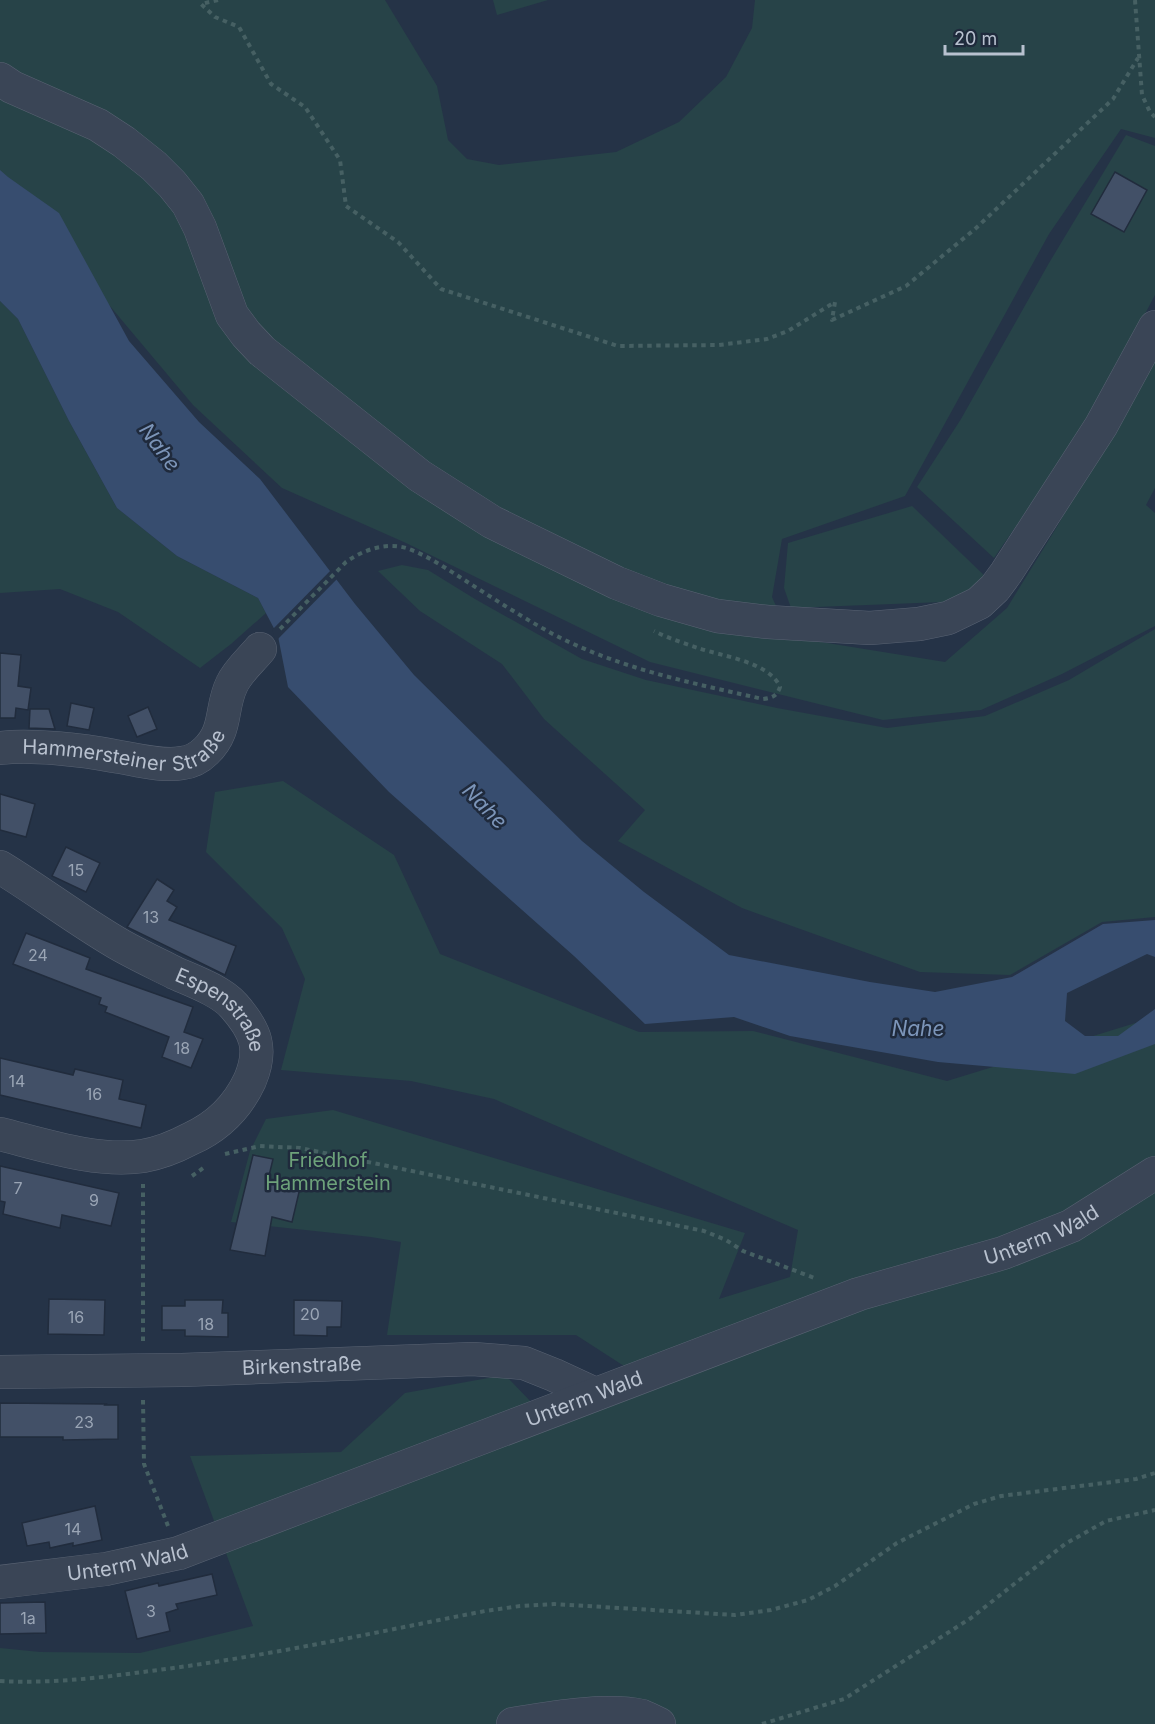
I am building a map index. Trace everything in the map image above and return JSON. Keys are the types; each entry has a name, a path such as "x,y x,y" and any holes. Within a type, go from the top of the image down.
{"street":[{"path":"0,80 98,125 154,166 188,204 200,228 232,315 246,334 262,351 420,476 492,522 608,579 661,600 717,616 768,622 870,628 919,624 948,618 980,603 1006,573 1101,426 1155,327"},
{"name":"Hammersteiner Straße","path":"0,748 100,753 150,762 180,764 195,760 206,752 221,728 232,683 261,649"},
{"name":"Espenstraße","path":"0,867 119,944 205,987 232,1004 245,1020 257,1044 255,1068 244,1092 230,1113 204,1133 168,1150 142,1156 109,1157 62,1149 0,1134"},
{"name":"Unterm Wald","path":"0,1582 106,1569 179,1553 859,1294 1003,1252 1071,1226 1155,1173"},
{"name":"Birkenstraße","path":"0,1372 143,1371 474,1359 524,1363 595,1394"},
{"path":"513,1724 556,1717 607,1713 642,1717 659,1724"}],"path":[{"path":"218,0 201,4 216,17 238,27 271,84 305,107 340,160 346,206 398,242 441,289 618,346 719,345 767,339 788,331 835,302 832,320 906,286 975,229 1113,99 1138,58"},
{"path":"1135,0 1142,95 1155,117"},
{"path":"261,649 346,562 357,554 382,547 405,548 433,561 551,633 591,653 678,680 763,699 779,692 780,687 774,677 755,666 698,648 649,628"},
{"path":"217,1160 225,1154 260,1146 300,1148 704,1231 726,1240 743,1251 859,1294"},
{"path":"142,1156 144,1464 179,1553"},
{"path":"192,1176 208,1165"},
{"path":"0,1681 31,1683 88,1679 204,1664 520,1606 554,1604 735,1615 771,1610 808,1600 835,1586 897,1543 974,1504 1000,1496 1136,1479 1155,1473"},
{"path":"762,1724 844,1699 970,1618 1065,1544 1106,1521 1155,1510"}],"green space":[{"path":"0,0 385,0 437,86 448,140 467,159 499,165 616,152 679,122 726,77 752,28 755,0 1155,0 1155,138 1121,129 1049,234 905,496 782,539 772,597 790,637 945,662 1007,608 1058,525 1155,346 1155,488 1146,505 1155,513 1155,626 1062,674 981,710 883,720 650,662 406,543 282,488 193,405 0,175"},
{"path":"493,0 548,0 497,15"},
{"path":"1126,135 1155,146 1155,295 1086,425 994,558 917,487 961,419 1049,263"},
{"path":"0,301 18,319 69,421 117,508 177,556 258,598 266,613 200,668 118,612 60,589 0,593"},
{"path":"912,506 990,581 943,602 791,608 784,588 788,543"},
{"path":"402,565 428,570 582,659 646,680 777,708 887,728 985,716 1069,680 1155,629 1155,917 1102,922 1010,975 920,972 742,908 618,841 645,810 544,719 502,664 420,611 378,571"},
{"name":"Friedhof Hammerstein","path":"283,781 394,855 440,954 639,1032 753,1031 947,1081 1155,1017 1155,1724 0,1724 0,1648 40,1652 140,1653 253,1626 190,1456 341,1452 405,1393 505,1375 535,1406 624,1366 576,1335 387,1335 401,1242 231,1222 250,1151 266,1119 333,1110 745,1233 719,1299 790,1277 798,1230 494,1099 411,1081 281,1070 305,979 282,928 206,852 215,792"}],"water":[{"name":"Nahe","path":"0,170 59,213 129,341 199,422 260,479 355,604 414,675 582,841 644,892 729,955 935,992 1012,977 1103,924 1155,920 1155,957 1147,954 1067,993 1065,1021 1085,1036 1118,1036 1155,1009 1155,1044 1075,1074 938,1062 790,1036 734,1017 645,1024 574,956 389,792 288,687 278,636 258,598 177,556 117,508 69,421 18,319 0,301"}],"pier":[{"path":"332,569 338,578 276,641 272,630"}],"building":[{"path":"1115,172 1147,190 1124,232 1091,214"},
{"path":"0,653 21,655 18,686 31,688 28,710 16,708 15,718 0,718"},
{"path":"71,703 94,708 89,730 67,726"},
{"path":"148,707 157,729 137,737 128,716"},
{"path":"30,709 49,709 55,729 29,728"},
{"path":"0,794 35,804 26,837 0,830"},
{"path":"66,847 100,863 86,892 52,876"},
{"path":"157,879 174,890 167,901 177,907 169,920 236,946 225,975 127,927"},
{"path":"26,933 90,958 86,969 193,1007 184,1032 203,1039 191,1068 162,1057 169,1037 105,1012 107,1007 99,1004 101,998 13,964"},
{"path":"0,1058 73,1075 75,1069 123,1080 119,1099 146,1105 141,1128 0,1095"},
{"path":"253,1155 273,1159 268,1180 300,1188 292,1222 272,1217 265,1256 230,1250"},
{"path":"0,1166 119,1193 111,1226 62,1215 60,1228 3,1214 5,1202 0,1201"},
{"path":"49,1299 105,1300 104,1335 48,1334"},
{"path":"185,1300 223,1300 222,1313 228,1313 228,1337 185,1336 185,1330 162,1330 162,1306 185,1306"},
{"path":"294,1300 342,1301 341,1327 327,1327 327,1336 294,1335"},
{"path":"0,1403 118,1405 118,1439 63,1440 63,1437 0,1437"},
{"path":"95,1506 102,1540 50,1548 49,1542 27,1546 22,1523"},
{"path":"212,1574 217,1595 176,1604 178,1609 166,1613 170,1631 137,1639 125,1591"},
{"path":"45,1602 46,1633 0,1634 0,1603"}]}
